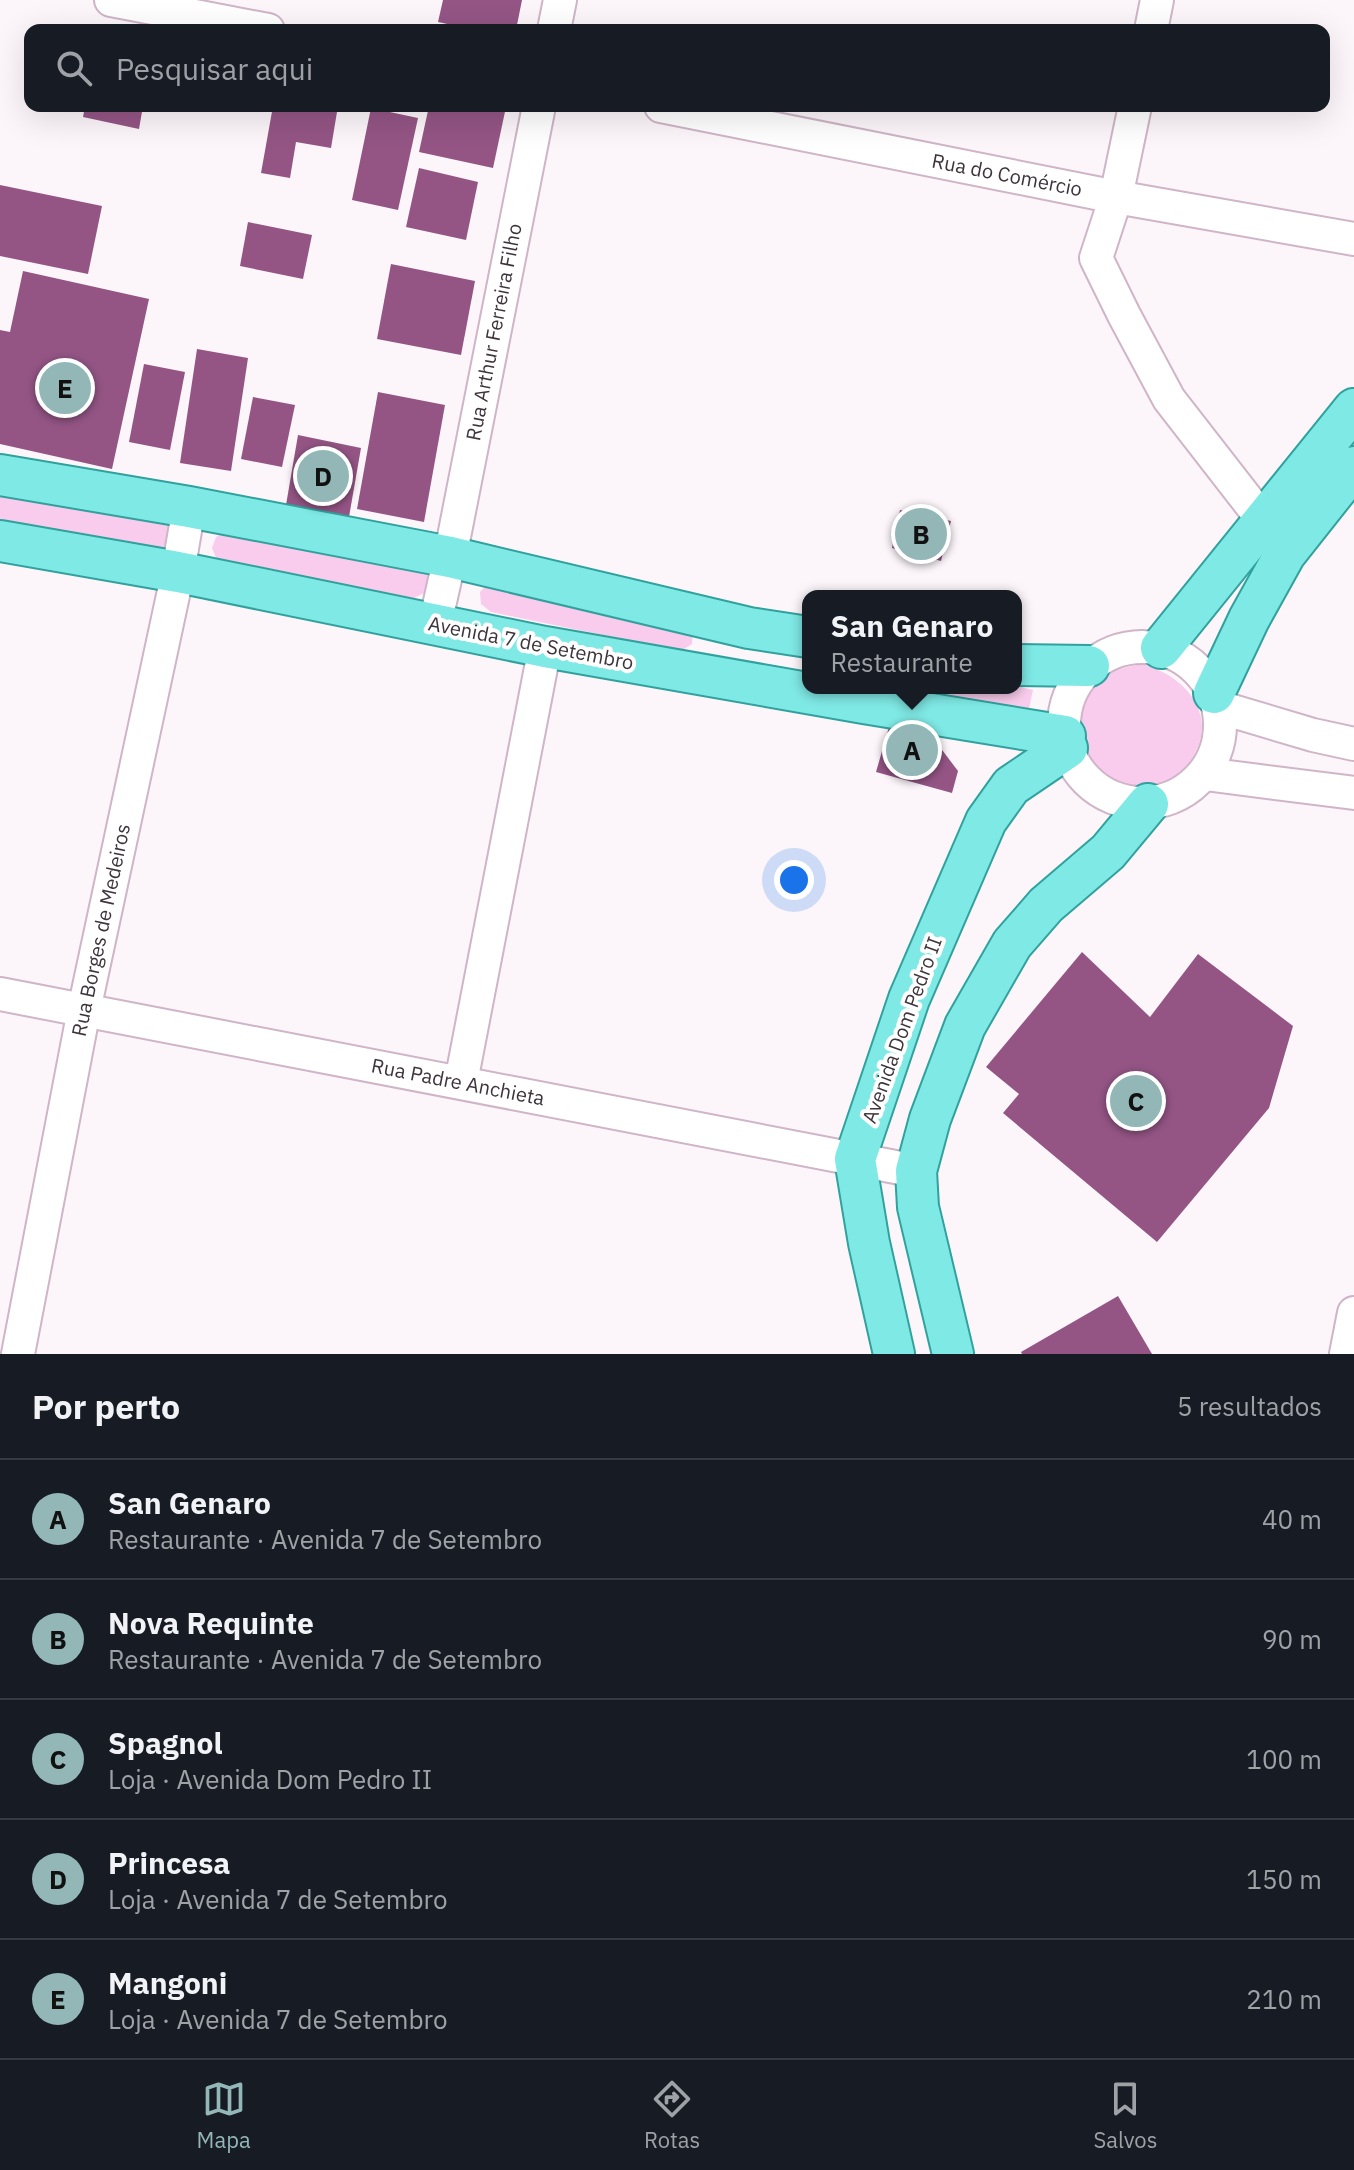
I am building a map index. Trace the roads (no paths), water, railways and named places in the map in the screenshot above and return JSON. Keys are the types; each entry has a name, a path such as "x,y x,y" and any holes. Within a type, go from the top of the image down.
{"main road":[{"path":"1161,648 1354,409"},
{"path":"1217,700 1249,619 1285,554 1354,467"},
{"path":"0,475 189,507 450,557 749,628 802,636"},
{"name":"Avenida 7 de Setembro","path":"0,541 178,572 545,647 802,693"},
{"path":"737,681 749,628"},
{"path":"1022,665 1089,666"},
{"name":"Avenida 7 de Setembro","path":"807,694 1066,742"},
{"name":"Avenida Dom Pedro II","path":"894,1354 869,1243 855,1159 909,999 986,821 1011,786 1066,742"},
{"path":"953,1354 918,1207 916,1171 930,1119 965,1026 1012,944 1046,905 1108,852 1148,804"},
{"path":"909,999 965,1026"}],"street":[{"path":"111,0 237,24"},
{"path":"555,24 560,0"},
{"path":"1152,24 1157,0"},
{"name":"Rua Arthur Ferreira Filho","path":"435,624 538,112"},
{"name":"Rua do Comércio","path":"691,112 1116,197 1354,239"},
{"path":"1134,112 1116,197 1096,258 1169,399 1263,520 1285,554"},
{"name":"Rua Borges de Medeiros","path":"18,1354 84,1010 178,572 189,507"},
{"path":"461,1082 545,647"},
{"path":"1123,648 1161,648 1183,657 1201,673 1217,700 1221,731 1216,753 1205,774 1188,789 1169,799 1148,804 1122,801 1098,790 1079,771 1066,742 1064,717 1068,698 1089,666 1105,655 1123,648"},
{"path":"1217,700 1313,735 1354,744"},
{"path":"1205,774 1354,793"},
{"name":"Rua Padre Anchieta","path":"0,994 916,1171"},
{"path":"1346,1354 1354,1313"}],"place":[{"name":"Mangoni","path":"65,388"},
{"name":"Princesa","path":"323,476"},
{"name":"Nova Requinte","path":"921,534"},
{"name":"San Genaro","path":"912,750"},
{"name":"Spagnol","path":"1136,1101"}]}
